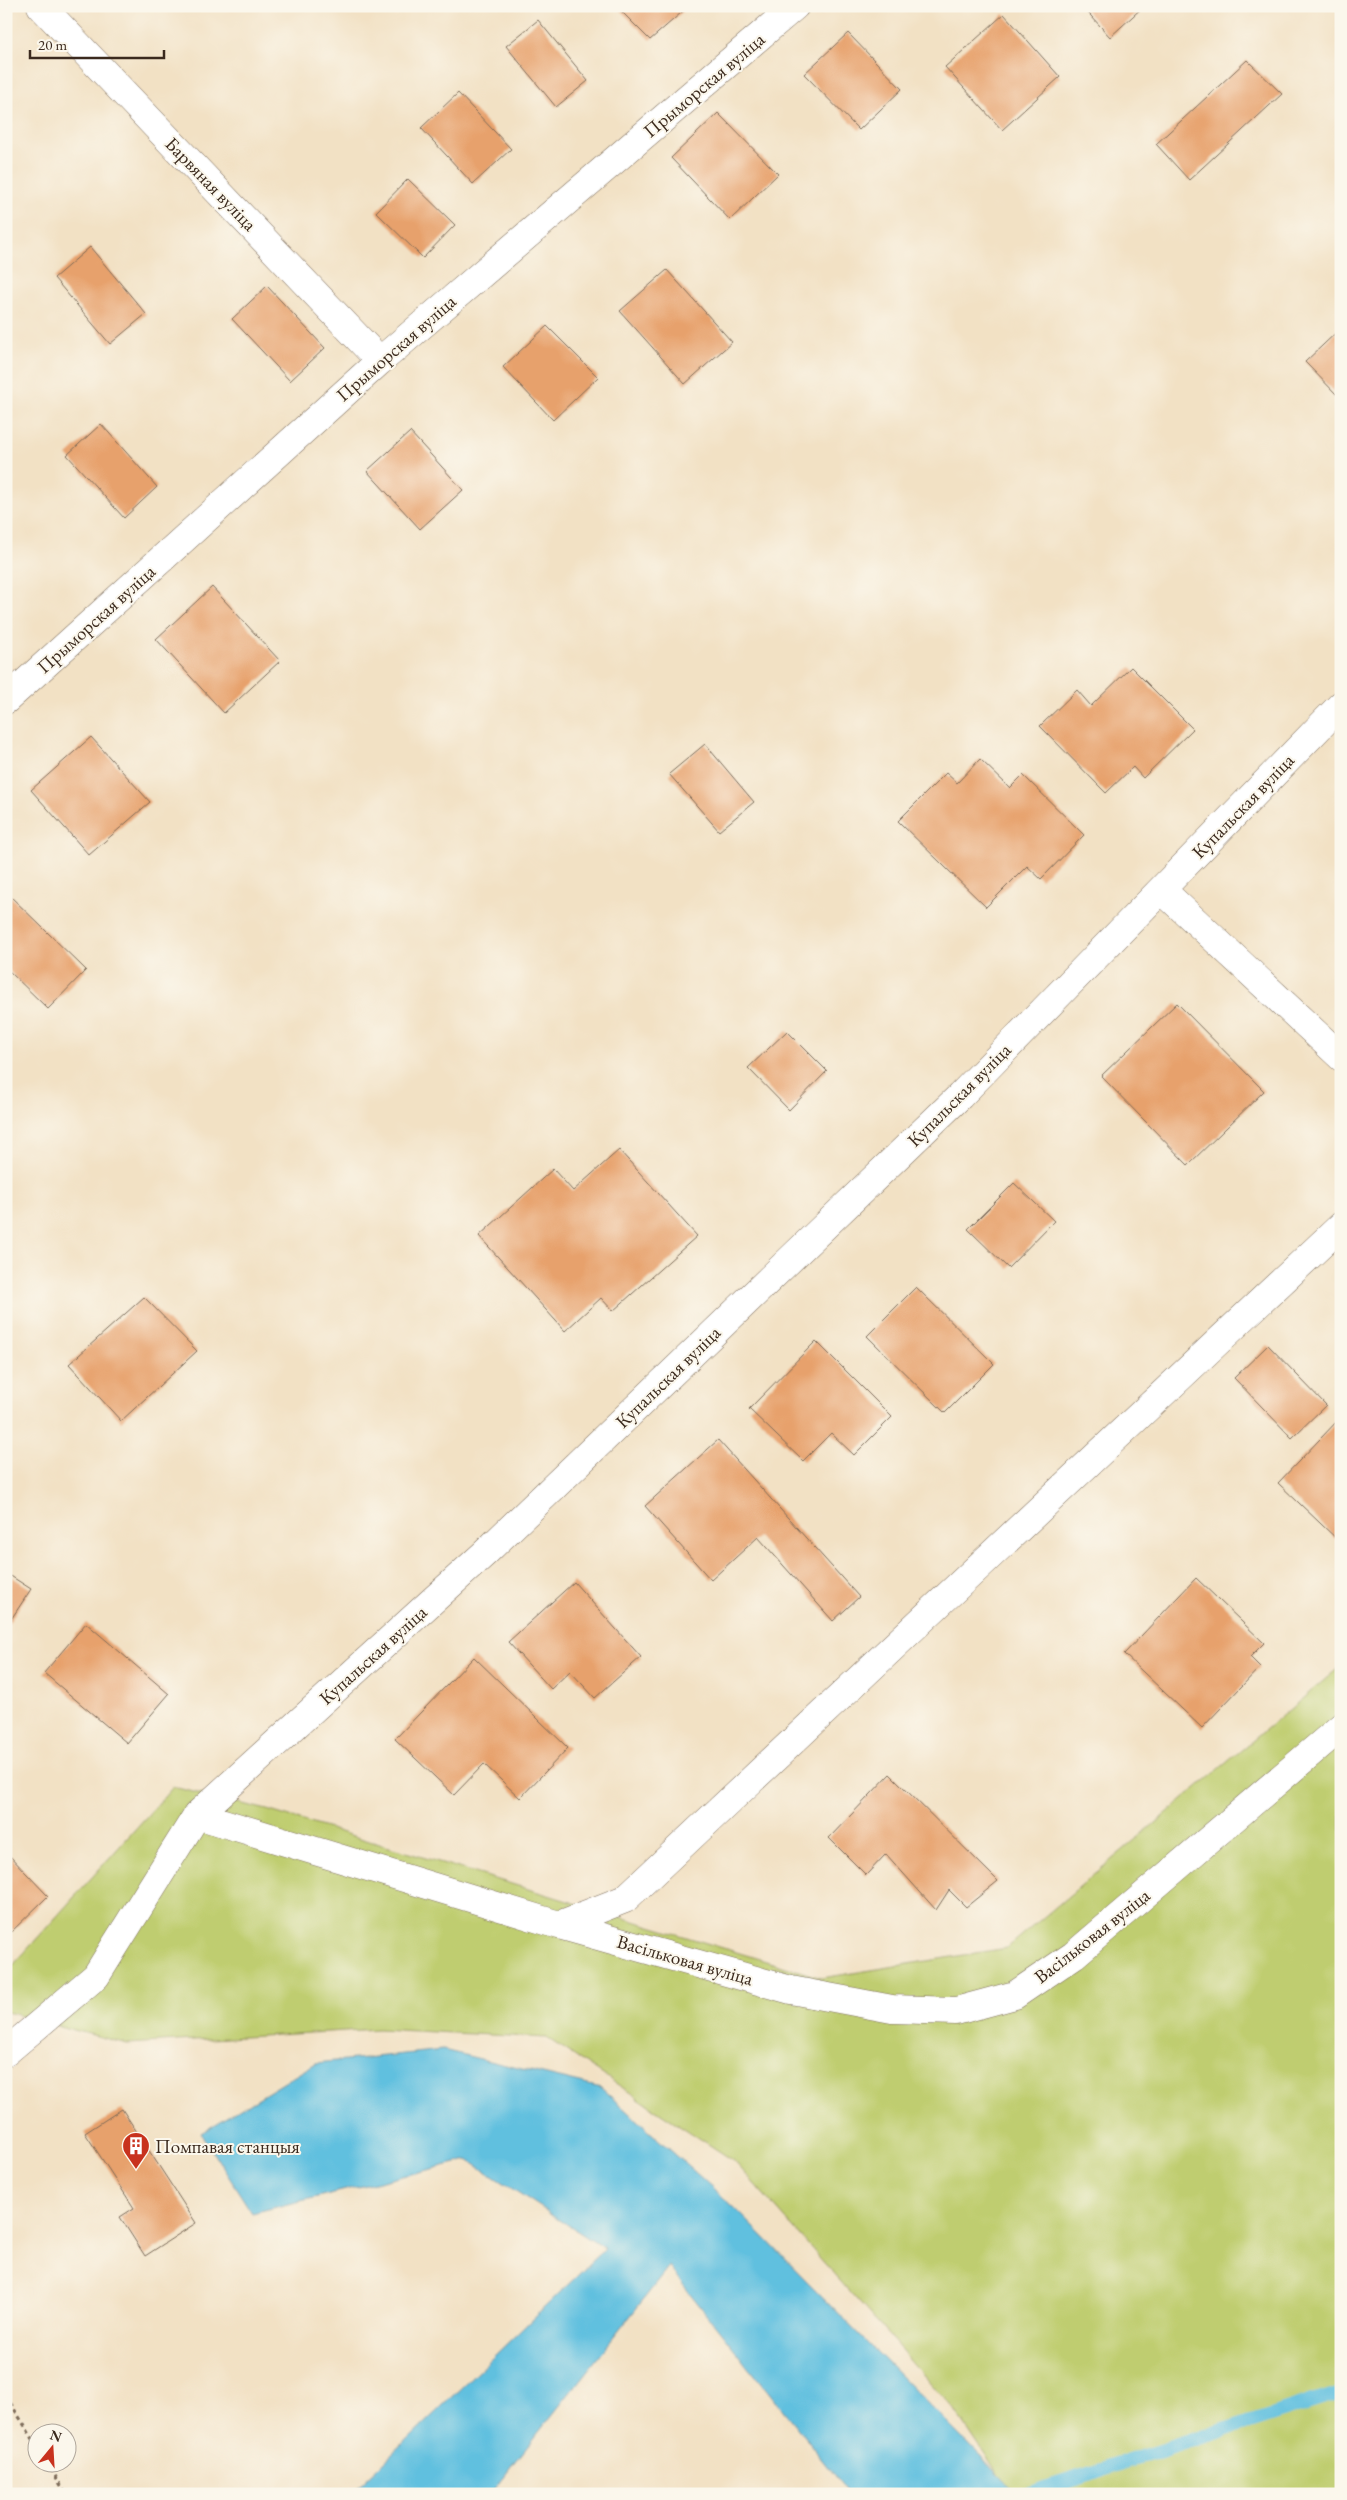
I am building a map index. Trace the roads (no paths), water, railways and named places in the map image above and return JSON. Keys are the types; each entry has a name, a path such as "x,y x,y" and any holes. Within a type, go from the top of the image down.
{"street":[{"name":"Барвяная вуліца","path":"41,6 380,361"},
{"name":"Прыморская вуліца","path":"6,700 380,361 796,6"},
{"name":"Купальская вуліца","path":"6,2052 96,1976 198,1815 499,1539 960,1096 1341,705"},
{"path":"1162,890 1341,1057"},
{"path":"559,1925 625,1898 1341,1226"},
{"name":"Васільковая вуліца","path":"198,1815 559,1925 792,1990 892,2010 956,2011 1015,1994 1074,1955 1341,1727"}],"water":[{"path":"443,2050 601,2088 734,2207 1017,2494 850,2494 669,2267 490,2494 351,2494 605,2249 468,2160 252,2213 201,2133 316,2063"}],"waterway":[{"path":"1027,2494 1341,2392"}],"place":[{"name":"Помпавая станцыя","path":"136,2170"}]}
